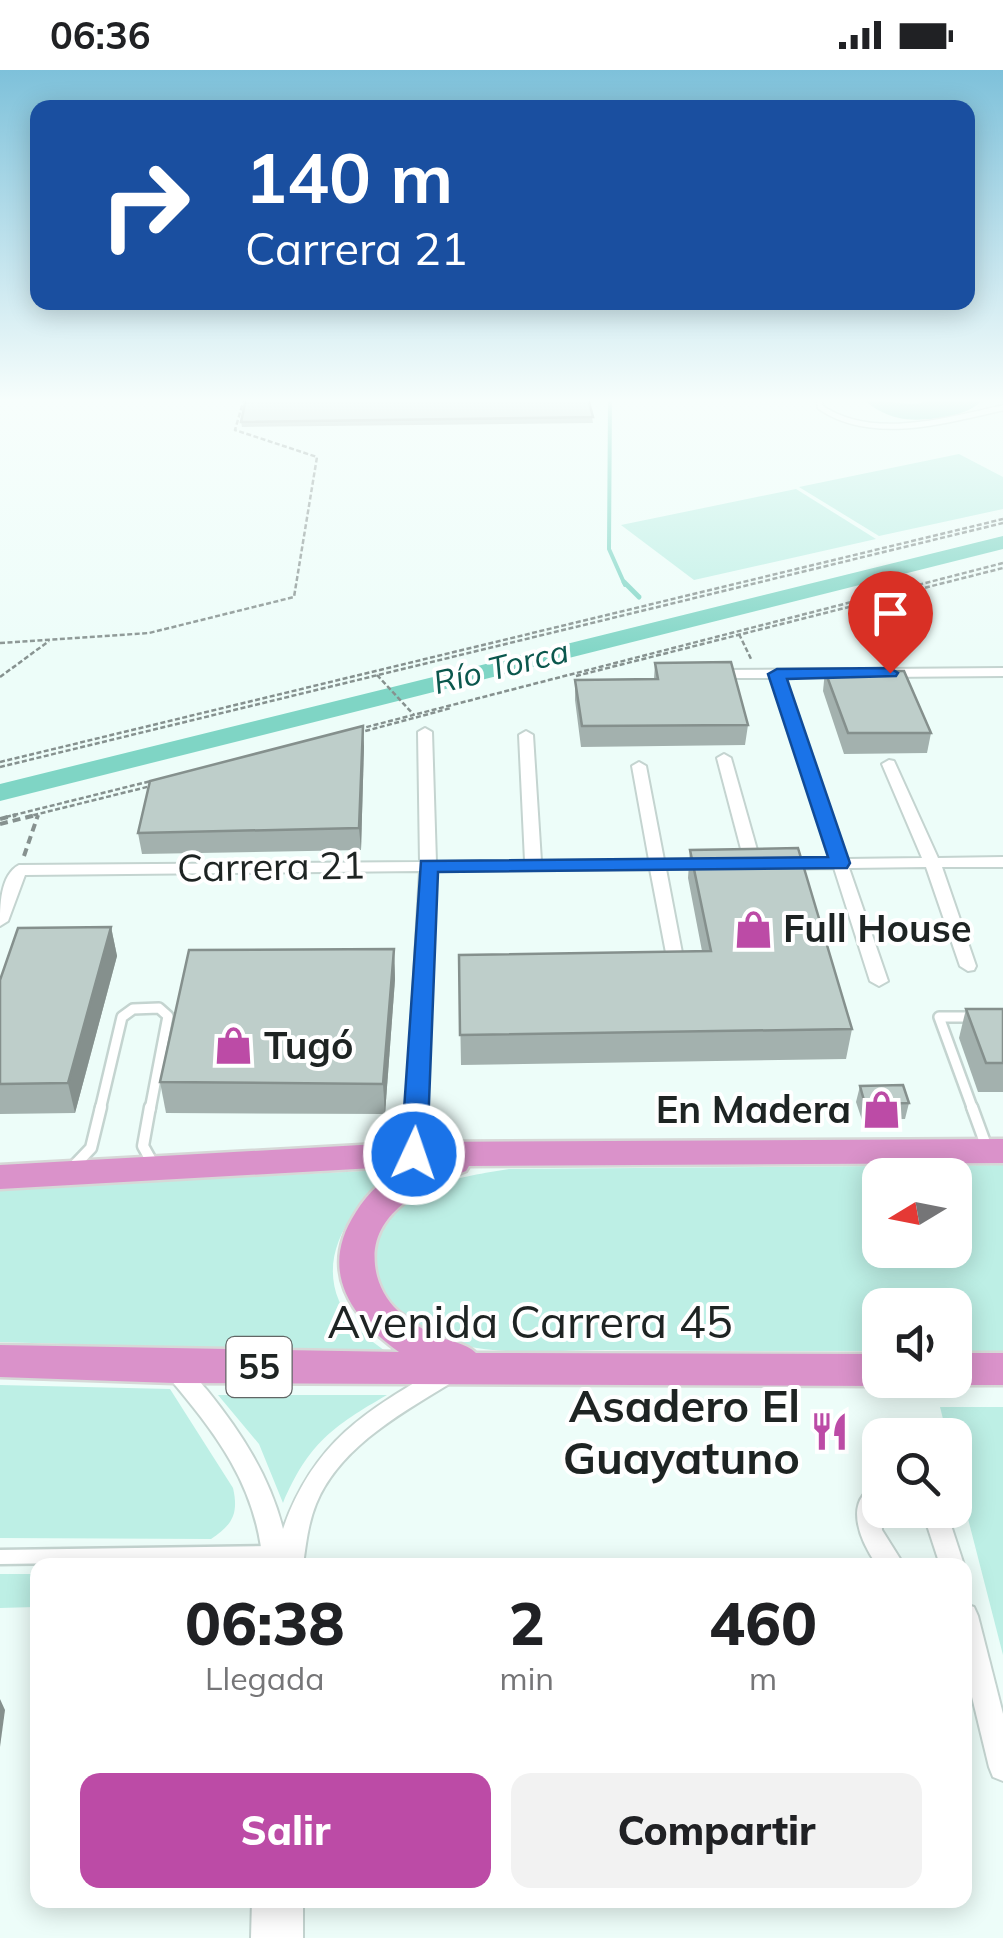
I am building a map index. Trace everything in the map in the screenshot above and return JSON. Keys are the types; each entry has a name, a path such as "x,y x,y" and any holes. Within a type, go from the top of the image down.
{"highway":[{"path":"0,1177 414,1154 996,1151"},
{"path":"506,1153 430,1168 396,1186 372,1212 358,1242 356,1275 368,1307 397,1335 432,1353 519,1370"},
{"name":"Avenida Carrera 45","path":"0,1360 173,1366 862,1370"},
{"path":"972,1369 1003,1369"}],"street":[{"path":"714,674 1003,672"},
{"path":"777,674 879,981"},
{"path":"414,1154 428,866 418,721"},
{"path":"526,734 533,865"},
{"path":"724,758 753,864"},
{"path":"889,764 932,862 968,966"},
{"path":"638,766 675,958"},
{"name":"Carrera 21","path":"19,870 1003,862"},
{"path":"1,918 19,870"},
{"path":"173,1366 198,1396 260,1494 283,1558"},
{"path":"283,1558 301,1516 336,1453 390,1406 456,1369"},
{"path":"869,1528 887,1558"},
{"path":"940,1528 950,1558"},
{"path":"972,1643 1003,1767"},
{"path":"972,1671 985,1694"},
{"path":"266,1938 267,1908"},
{"path":"288,1908 288,1938"}],"lane":[{"path":"67,1172 92,1148 122,1017 133,1009 159,1008 168,1016 143,1146 155,1166"},
{"path":"987,1017 940,1017 996,1151"},
{"path":"0,1558 30,1558"}],"path":[{"path":"0,643 149,633 294,597 312,486"},
{"path":"0,764 1003,521"},
{"path":"0,764 1003,521"},
{"path":"357,729 418,721 1003,566"},
{"path":"342,738 1003,566"},
{"path":"739,634 758,674"},
{"path":"0,677 48,642"},
{"path":"377,675 418,721"},
{"path":"151,784 38,814 0,822 151,784"},
{"path":"19,870 38,814"}],"shaded area":[{"path":"1003,486 1003,509 879,536 799,487"},
{"path":"796,489 876,539 694,580 621,525"},
{"path":"972,1165 1003,1165 1003,1351 972,1351 972,1288 862,1288 862,1351 515,1351 462,1345 408,1320 381,1291 375,1274 374,1255 390,1217 418,1194 453,1180 509,1169 862,1166 862,1268 972,1268"},
{"path":"404,1169 365,1200 350,1219 333,1262 334,1285 342,1308 359,1330 389,1354 0,1342 0,1189"},
{"path":"0,1385 170,1389 233,1488 232,1518 211,1539 0,1538"},
{"path":"218,1395 387,1395 324,1438 302,1466 283,1503 259,1444"},
{"path":"940,1407 1003,1407 1003,1655 970,1528 972,1418 943,1418"},
{"path":"0,1574 30,1574 30,1607 0,1608"}],"water":[{"name":"Río Torca","path":"1003,536 1003,549 0,801 0,784"}],"building":[{"path":"731,662 748,725 582,726 575,680 658,679 655,663"},
{"path":"825,671 904,671 931,733 848,733"},
{"path":"363,726 359,828 138,833 150,781"},
{"name":"Full House","path":"798,848 852,1029 460,1035 459,955 711,951 690,850"},
{"path":"111,927 68,1083 0,1084 0,980 18,928"},
{"path":"394,949 383,1084 160,1082 189,950"},
{"path":"966,1009 1003,1009 1003,1063 986,1063"},
{"path":"903,1085 909,1103 865,1104 860,1086"}],"waterway":[{"path":"609,486 609,549 625,585"},
{"path":"624,582 639,597"}],"place":[{"name":"Full House","path":"753,929"},
{"name":"Tugó","path":"234,1046"},
{"name":"En Madera","path":"881,1110"},
{"name":"Asadero El Guayatuno","path":"830,1432"}],"route":[{"path":"414,1154 428,866 840,863 777,674 890,673"}]}
